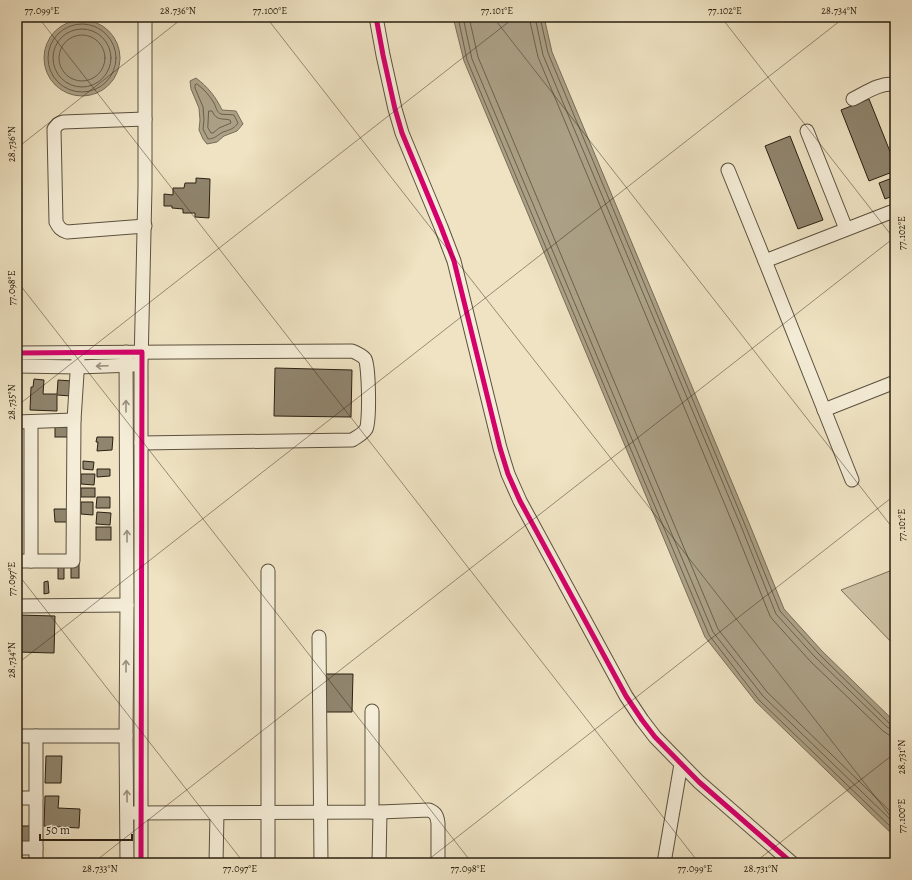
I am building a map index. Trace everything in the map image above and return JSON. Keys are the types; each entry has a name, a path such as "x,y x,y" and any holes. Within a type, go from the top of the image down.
{"street":[{"path":"141,863 141,365 145,226 145,17"},
{"path":"376,17 395,109 402,133 454,261 500,448 508,474 520,501 626,696 642,720 655,737 699,782 792,863"},
{"path":"853,99 879,86 895,84"},
{"path":"145,119 63,122 58,124 54,129 56,222 62,231 67,232 145,226"},
{"path":"807,130 846,229"},
{"path":"728,170 852,480"},
{"path":"765,261 895,211"},
{"path":"17,353 352,351 359,354 366,360 368,368 369,420 367,429 352,440 142,443"},
{"path":"126,352 127,863"},
{"path":"17,561 73,561 74,420 78,353"},
{"path":"17,366 78,367 141,365"},
{"path":"824,410 895,382"},
{"path":"17,422 74,420"},
{"path":"30,422 30,561"},
{"path":"268,571 268,863"},
{"path":"17,606 127,605"},
{"path":"320,637 321,863"},
{"path":"372,711 379,863"},
{"path":"17,736 126,736"},
{"path":"36,736 36,863"},
{"path":"664,863 681,764"},
{"path":"17,798 36,798"},
{"path":"127,813 376,812 429,810 435,812 437,816 438,863"},
{"path":"216,863 217,813"},
{"path":"17,848 36,848"}],"shaded area":[{"path":"895,569 895,646 841,590"}],"water":[{"path":"453,17 544,17 552,52 784,609 822,651 895,722 895,837 756,702 705,637 464,61"},
{"path":"82,20 97,23 109,31 117,43 120,58 117,73 109,85 97,93 82,96 67,93 55,85 47,73 44,58 47,43 55,31 67,23"},
{"path":"196,78 211,92 222,110 236,111 243,124 237,131 224,136 217,142 207,144 199,130 199,108 191,89 190,81"}],"building":[{"path":"869,99 895,164 895,171 869,181 841,110"},
{"path":"790,136 823,220 798,229 765,146"},
{"path":"895,177 895,195 885,199 879,183"},
{"path":"196,178 210,179 209,218 195,217 195,213 183,213 183,209 172,208 172,206 164,206 164,194 173,195 173,188 184,188 185,183 196,183"},
{"path":"275,368 352,370 351,417 274,416"},
{"path":"34,379 44,380 43,394 57,394 58,380 72,381 71,396 57,395 57,411 30,410 31,387 33,387"},
{"path":"55,424 69,424 69,437 55,437"},
{"path":"97,437 113,437 112,450 97,451"},
{"path":"83,461 94,462 93,470 83,469"},
{"path":"97,469 110,469 110,476 97,477"},
{"path":"81,474 95,474 94,485 81,484"},
{"path":"81,488 95,488 95,497 81,497"},
{"path":"97,497 110,497 110,508 96,508"},
{"path":"81,502 93,502 93,515 81,514"},
{"path":"54,509 69,509 69,522 55,522"},
{"path":"97,512 111,513 110,525 96,524"},
{"path":"96,527 111,527 111,540 96,540"},
{"path":"58,564 64,565 64,579 58,579"},
{"path":"71,564 79,564 79,578 71,578"},
{"path":"48,581 49,593 44,594 44,582"},
{"path":"17,615 55,616 54,653 17,652"},
{"path":"325,674 353,674 352,712 325,712"},
{"path":"46,756 62,756 61,783 45,783"},
{"path":"45,796 59,796 58,808 80,809 79,828 44,826"},
{"path":"19,826 34,826 34,842 19,842"}],"cycle path":[{"path":"376,17 395,109 402,133 454,261 500,448 508,474 520,501 626,696 642,720 655,737 699,782 792,863"},
{"path":"17,353 142,352 141,863"}]}
